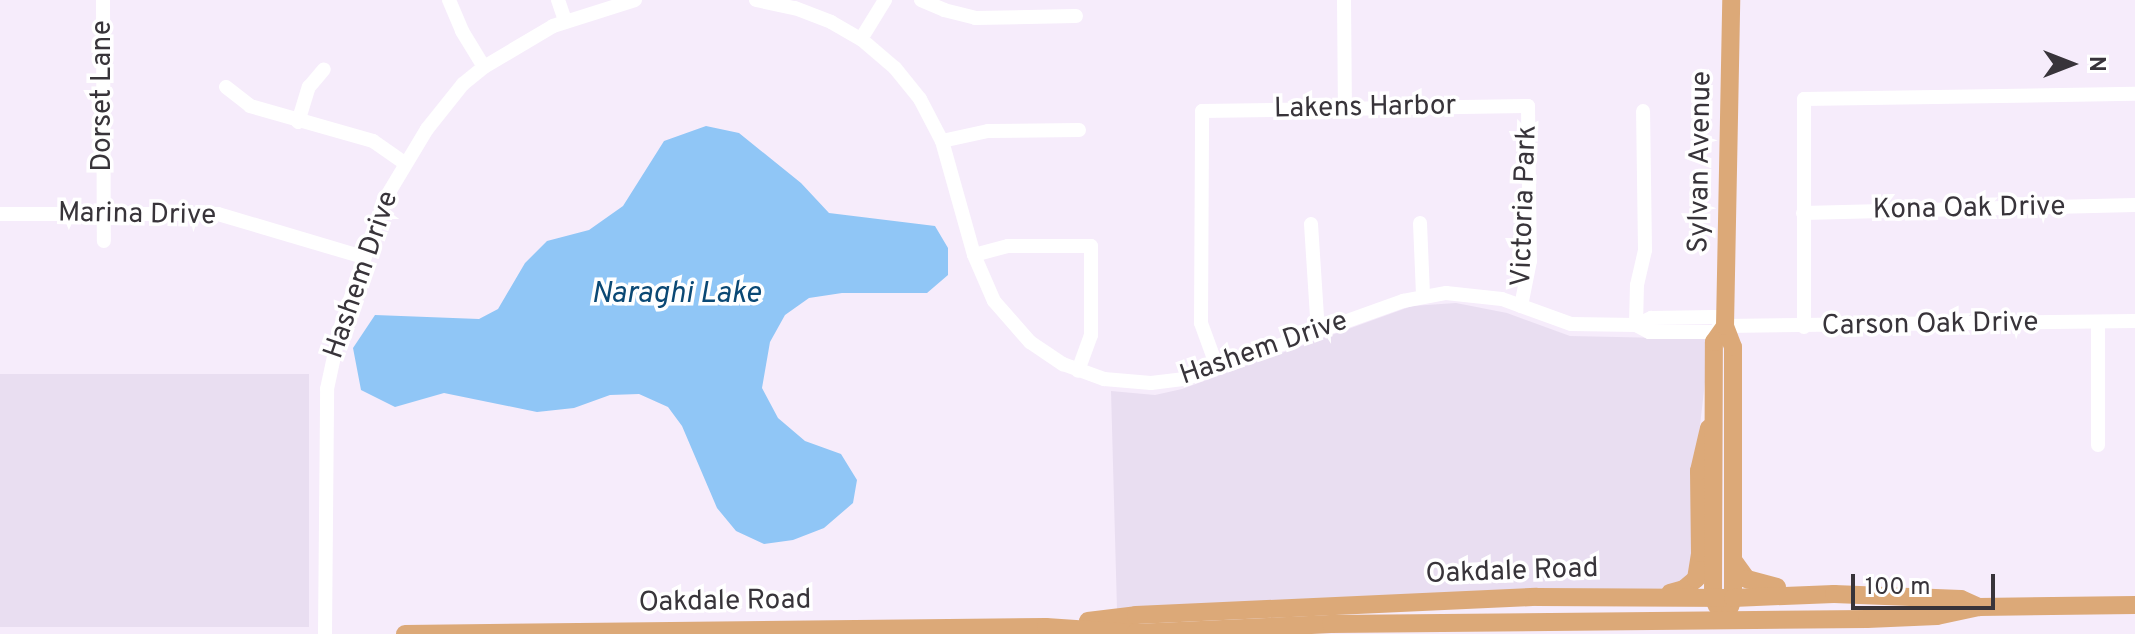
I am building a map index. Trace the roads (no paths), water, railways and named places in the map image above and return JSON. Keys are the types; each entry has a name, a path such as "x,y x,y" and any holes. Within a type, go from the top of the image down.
{"main road":[{"name":"Sylvan Avenue","path":"1725,628 1733,598 1733,347 1725,326 1731,0"},
{"name":"Sylvan Avenue","path":"1725,326 1714,342 1713,418 1716,466 1713,597 1725,628"},
{"path":"1663,596 1684,589 1696,579 1700,553 1699,471 1703,446 1713,418"},
{"path":"1733,560 1747,579 1756,584 1807,594"},
{"name":"Oakdale Road","path":"1046,627 1136,615 1537,597 1733,598 1807,594 1961,599 1979,607"},
{"path":"1867,619 1878,610 1931,606 1937,598"},
{"name":"Oakdale Road","path":"405,634 1046,627 1135,633 1435,628 1725,628 1937,616 1979,607 2135,605"},
{"path":"1135,633 1170,624 1222,621 1242,610"}],"street":[{"name":"Dorset Lane","path":"103,0 104,241"},
{"path":"449,0 462,31 484,67"},
{"path":"558,0 565,20"},
{"name":"Hashem Drive","path":"325,634 327,389 340,329 385,199 404,163 463,84 484,67 527,38 565,20 635,0"},
{"path":"861,39 885,0"},
{"path":"921,0 975,18 1076,16"},
{"path":"1344,0 1345,109"},
{"name":"Hashem Drive","path":"764,1 813,13 861,39 911,87 942,141 974,255 994,301 1018,331 1045,353 1078,371 1119,382 1151,383 1185,379 1423,296 1470,293 1521,306 1571,324 1636,325"},
{"path":"298,122 309,87 324,69"},
{"path":"226,87 250,106 373,141 404,163"},
{"path":"1804,327 1804,99 2135,94"},
{"name":"Lakens Harbor","path":"1217,367 1201,323 1202,111 1528,106"},
{"name":"Victoria Park","path":"1521,306 1530,261 1528,106"},
{"path":"1636,325 1637,285 1645,250 1643,111"},
{"path":"942,141 988,131 1079,130"},
{"name":"Kona Oak Drive","path":"1803,213 2135,205"},
{"name":"Marina Drive","path":"0,214 218,214 363,257"},
{"path":"1420,223 1423,296"},
{"path":"1311,224 1318,331"},
{"path":"974,255 1008,246 1091,246 1091,335 1078,371"},
{"name":"Carson Oak Drive","path":"1636,325 1651,318 1714,317 1725,326 1804,327 2135,321"},
{"path":"2098,322 2098,445"}],"water":[{"name":"Naraghi Lake","path":"706,126 739,133 801,183 829,213 935,226 948,248 948,275 927,293 842,293 809,298 785,315 770,342 762,388 778,418 805,441 841,454 857,480 853,503 824,528 793,540 764,544 736,531 717,508 682,426 668,407 639,394 610,395 574,408 537,412 444,393 395,407 361,390 353,348 375,315 479,319 498,309 525,263 547,241 589,230 623,206 664,141"}]}
